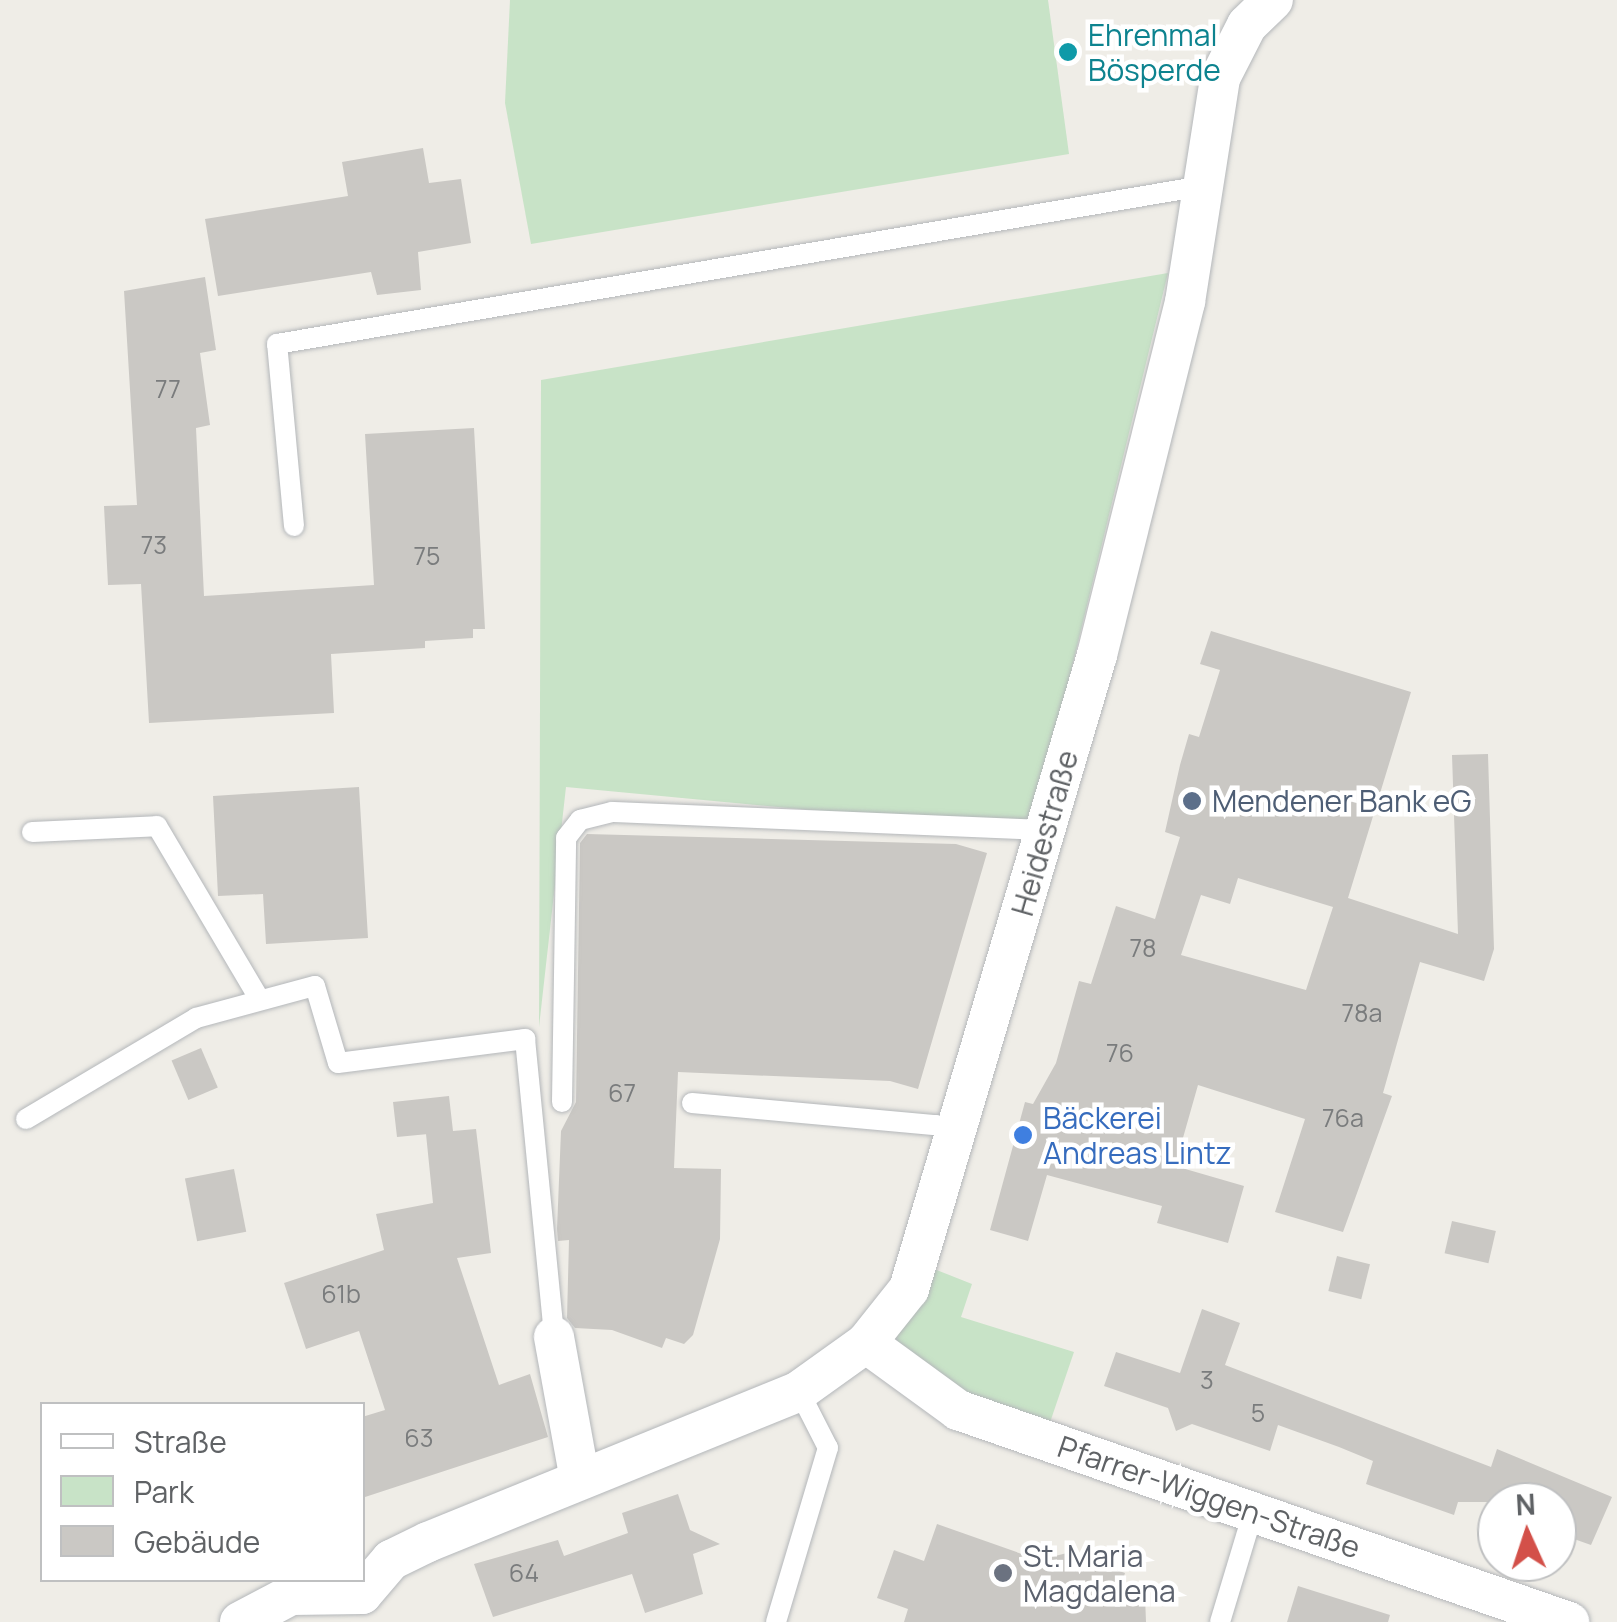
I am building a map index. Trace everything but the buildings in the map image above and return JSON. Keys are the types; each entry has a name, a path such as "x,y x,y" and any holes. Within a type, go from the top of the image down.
{"street":[{"name":"Heidestraße","path":"240,1622 291,1595 370,1608 391,1560 579,1475 799,1391 866,1343 908,1289 958,1135 1046,830 1185,302 1220,78 1252,8"},
{"path":"554,1337 579,1475"},
{"name":"Pfarrer-Wiggen-Straße","path":"866,1343 958,1410 1568,1622"}],"lane":[{"path":"294,526 277,344 1202,186"},
{"path":"562,1102 566,838 580,820 612,812 1046,830"},
{"path":"32,832 157,826 258,997"},
{"path":"26,1119 196,1018 258,997 315,986 338,1063 525,1039 554,1337"},
{"path":"692,1103 936,1125 958,1135"},
{"path":"776,1622 828,1448 799,1391"},
{"path":"1220,1622 1254,1513"}],"green space":[{"path":"510,0 1048,0 1069,154 531,244 505,103"},
{"path":"1168,273 1032,831 566,787 539,1027 541,380"},
{"path":"919,1263 972,1284 961,1317 1074,1352 1044,1440 866,1343"}],"place":[{"name":"Ehrenmal Bösperde","path":"1068,52"},
{"name":"Mendener Bank eG","path":"1192,801"},
{"name":"Bäckerei Andreas Lintz","path":"1023,1135"},
{"name":"St. Maria Magdalena","path":"1003,1573"}]}
